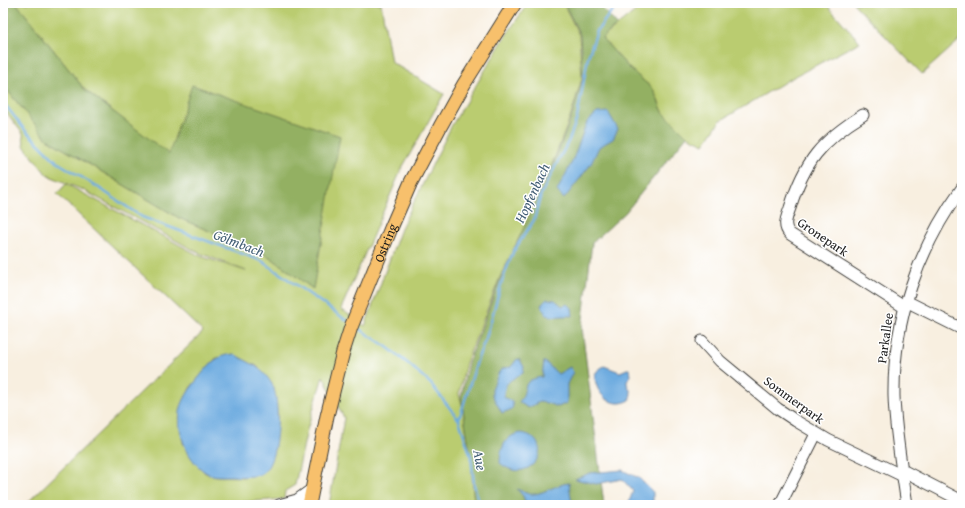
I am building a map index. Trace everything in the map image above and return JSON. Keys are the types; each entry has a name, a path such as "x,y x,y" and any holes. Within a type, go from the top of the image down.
{"main road":[{"name":"Ostring","path":"309,505 311,490 337,376 351,327 390,228 411,182 464,84 515,3"}],"street":[{"name":"Gronepark","path":"863,115 831,138 810,162 795,191 785,222 785,228 790,234 905,304"},
{"name":"Parkallee","path":"907,505 895,414 894,379 897,345 905,304 913,278 926,247 942,216 962,188"},
{"path":"905,304 962,329"},
{"name":"Sommerpark","path":"702,341 720,361 774,406 796,422 816,434 962,501"},
{"path":"780,505 816,434"},
{"path":"283,505 297,500 311,490"}],"green space":[{"path":"3,3 18,3 17,4 85,90 169,154 192,85 340,136 313,289 270,257 179,218 47,139 3,85"},
{"path":"381,3 391,62 444,94 402,168 341,309 365,326 402,226 452,125 505,37 528,3 563,3 579,35 582,78 570,118 540,195 500,277 466,363 459,394 463,408 471,458 474,505 329,505 344,418 323,376 307,430 295,485 285,491 284,499 205,505 25,505 203,332 57,194 66,184 200,256 246,271 197,252 83,190 47,175 24,146 23,134 3,108 3,85 47,139 179,218 270,257 313,289 169,155 85,90 17,4","holes":["216,358 246,361 257,366 272,385 278,415 276,427 246,477 216,476 205,473 189,454 183,443 179,420 185,399 190,388"]},
{"path":"564,3 598,3 617,25 602,38 629,68 653,89 663,112 687,136 625,213 592,243 582,328 604,505 474,505 471,459 461,397 468,363 501,277 552,167 571,118 583,78 580,35"},
{"path":"649,3 825,3 860,42 790,79 720,121 704,144 687,136 663,112 653,89 630,69 602,38 639,8"},
{"path":"853,3 962,3 962,38 922,74"}],"water":[{"path":"608,112 618,129 613,139 599,147 591,164 564,199 557,191 572,162 587,122 597,113"},
{"path":"547,299 555,300 562,306 568,304 572,308 573,316 546,315 541,305"},
{"path":"234,354 260,369 272,384 275,392 277,404 277,433 275,447 266,470 256,476 221,476 208,474 198,466 187,452 181,434 181,407 194,383 214,360 223,356"},
{"path":"517,359 520,360 524,367 523,373 512,379 505,387 504,397 512,402 513,407 502,413 492,395 492,389 499,372 504,368 511,367"},
{"path":"544,361 558,374 570,367 573,372 567,384 567,403 558,407 539,402 528,408 519,402 522,398 527,383 535,378 542,377"},
{"path":"604,366 620,372 630,369 631,376 627,380 627,384 631,392 630,400 623,403 617,403 605,398 601,394 595,381 595,374"},
{"path":"522,433 531,436 538,444 538,458 526,469 509,469 500,463 501,452 508,439 516,434"},
{"path":"622,470 639,478 653,492 653,505 620,505 629,502 633,491 622,479 596,484 575,479 590,473"},
{"path":"569,483 572,505 526,505 523,496 517,489 527,494 534,494"}],"waterway":[{"name":"Hopfenbach","path":"459,419 478,358 487,335 502,281 513,252 534,220 541,194 569,140 577,118 588,57 597,31 610,13 621,3"},
{"name":"Gölmbach","path":"3,102 24,129 57,162 142,217 262,261 349,322"},
{"name":"Gölmbach","path":"355,326 387,347 431,384 459,420 471,457 474,485 480,505"}],"water label":[{"name":"Aue","path":"480,460"}]}
